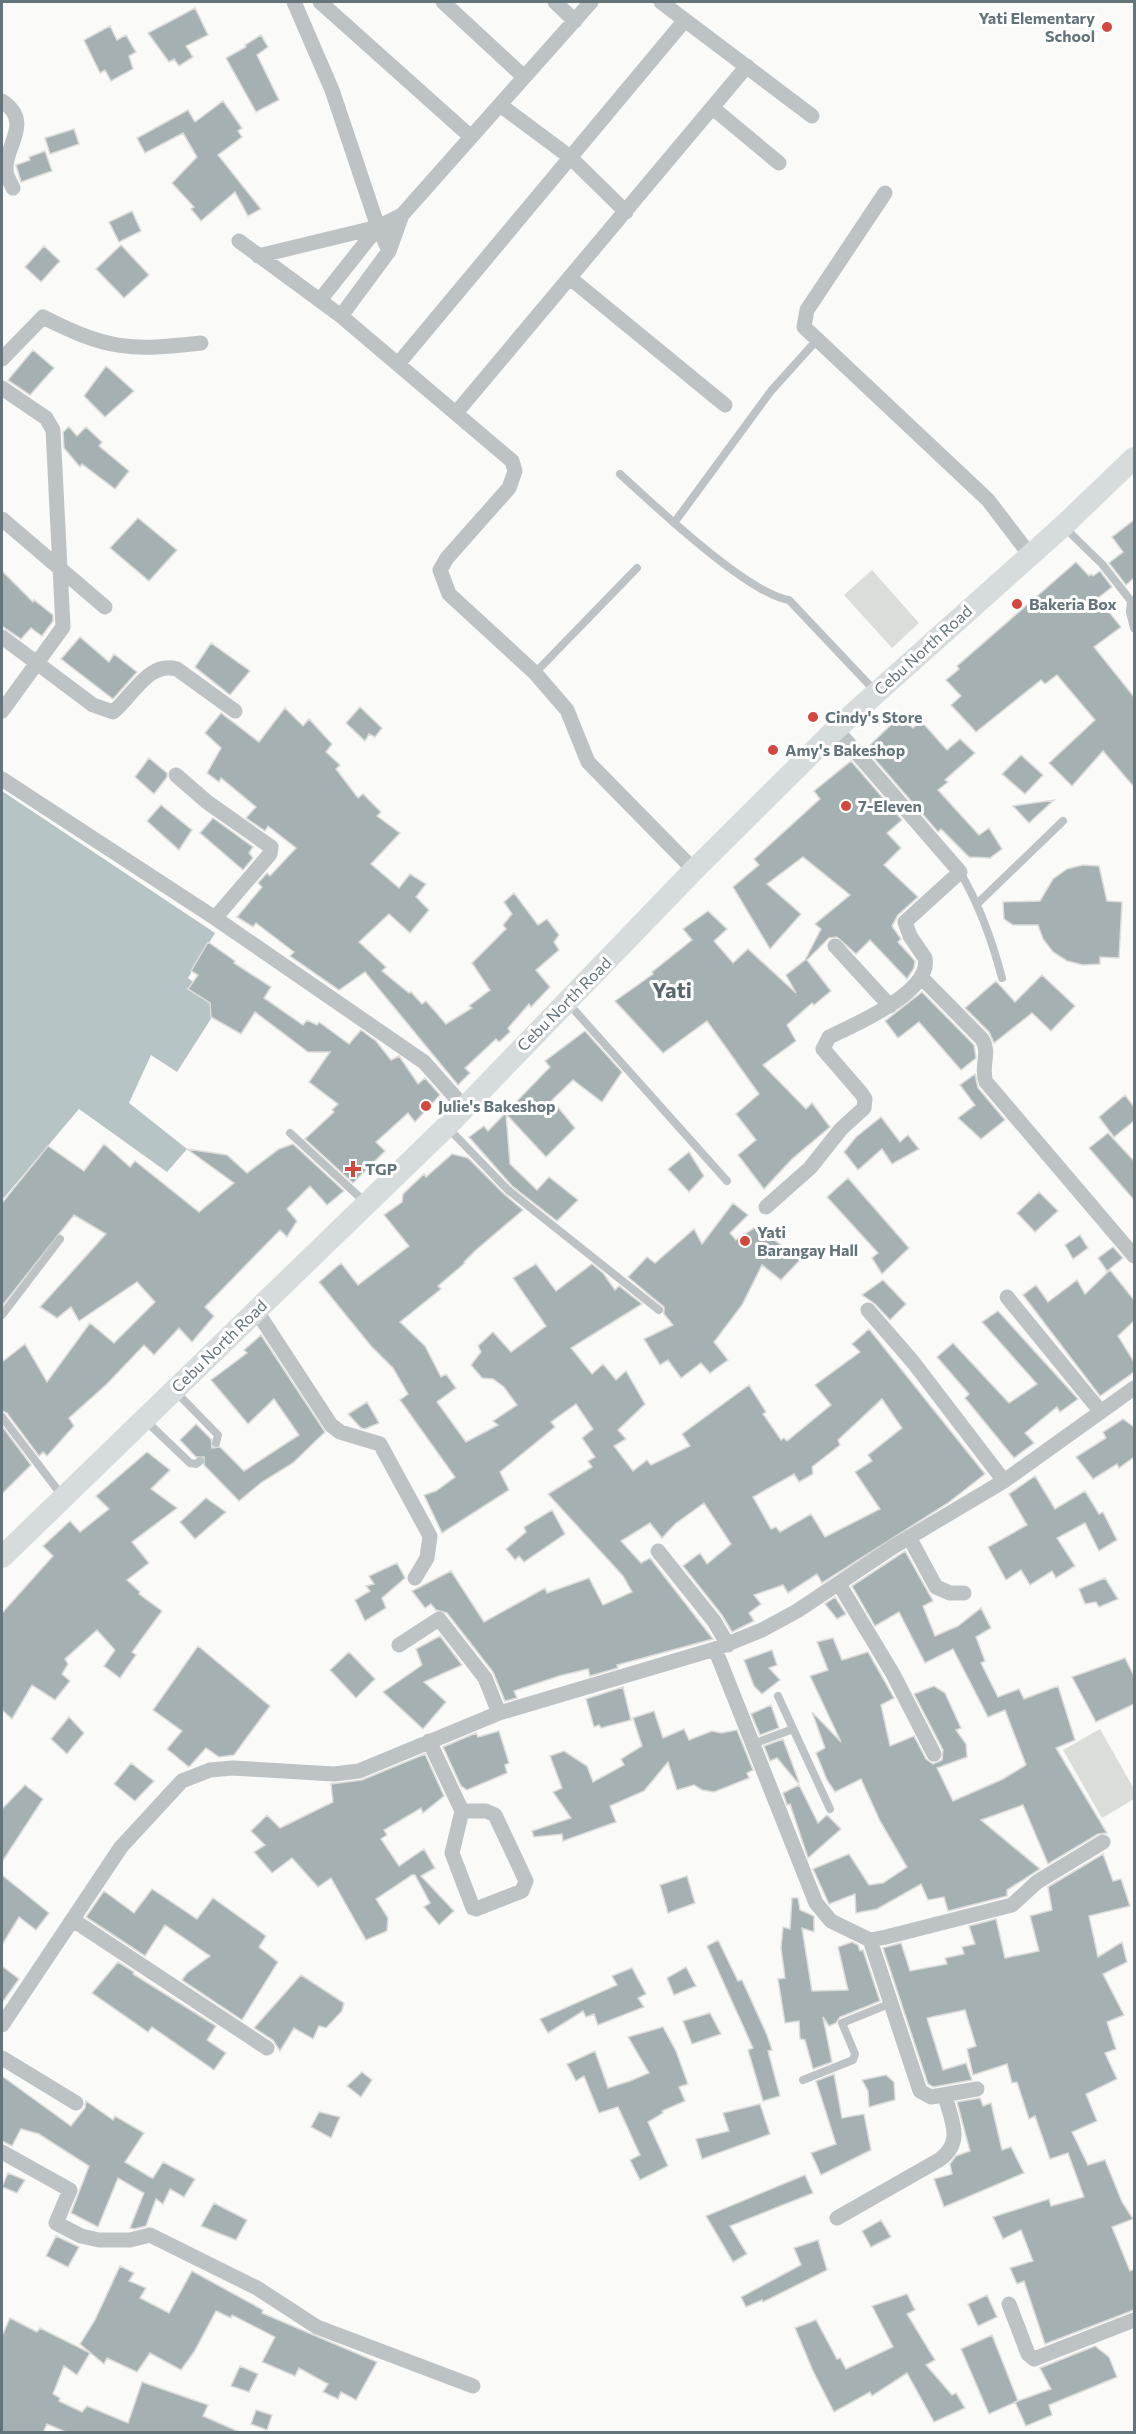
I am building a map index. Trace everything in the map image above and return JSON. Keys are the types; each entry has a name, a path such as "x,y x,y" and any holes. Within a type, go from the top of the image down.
{"main road":[{"name":"Cebu North Road","path":"2,1557 447,1126 694,870 836,729 1064,526 1134,458"}],"street":[{"path":"294,2 332,90 378,227 389,250"},
{"path":"320,2 471,137"},
{"path":"443,2 524,77"},
{"path":"555,2 575,21"},
{"path":"341,316 389,250 402,215 591,2"},
{"path":"661,2 812,116"},
{"path":"398,364 685,20"},
{"path":"456,413 714,109 747,66"},
{"path":"2,101 14,113 16,121 14,144 6,169 13,188"},
{"path":"500,105 570,158 626,212"},
{"path":"714,109 779,163"},
{"path":"885,193 807,310 804,327 988,500 1030,555"},
{"path":"258,256 378,227 402,215"},
{"path":"320,300 378,227"},
{"path":"239,241 341,316 512,461 515,471 510,489 447,558 440,570 442,581 449,594 535,673 567,710 577,741 588,762 694,870"},
{"path":"570,278 725,405"},
{"path":"2,359 44,317 78,335 113,346 133,349 201,343"},
{"path":"2,711 63,627 53,430 46,418 4,395"},
{"path":"2,519 105,607"},
{"path":"2,637 106,711 113,712 145,679 159,668 168,666 177,669 235,711"},
{"path":"766,1207 810,1168 841,1129 864,1108 865,1099 828,1057 823,1049 824,1044 829,1037 890,1006 921,977 925,958 910,936 905,922 960,872 836,729"},
{"path":"176,776 207,802 271,847 270,854 215,918"},
{"path":"2,779 215,918 424,1062 464,1107"},
{"path":"835,946 890,1006"},
{"path":"921,977 982,1038 988,1048 983,1074 986,1082 1134,1256"},
{"path":"1007,1297 1101,1412"},
{"path":"256,1311 331,1425 340,1432 380,1444 430,1536 427,1558 415,1578"},
{"path":"868,1311 913,1362 1004,1481"},
{"path":"2,2025 121,1847 182,1781 210,1770 233,1768 334,1774 359,1771 499,1713 722,1647 779,1621 909,1537 1004,1481 1134,1388"},
{"path":"909,1537 936,1587 950,1593 964,1593"},
{"path":"658,1551 714,1621 753,1744 816,1903 831,1921 870,1940 962,1920 1012,1905 1037,1882 1103,1842"},
{"path":"839,1584 893,1674 934,1754"},
{"path":"399,1645 439,1619 485,1678 499,1713"},
{"path":"429,1741 462,1811 452,1852 472,1908 476,1909 522,1891 526,1881 495,1815 486,1811 462,1811"},
{"path":"73,1920 267,2048"},
{"path":"870,1940 889,2004 920,2091 931,2097 977,2089"},
{"path":"2,2058 76,2103"},
{"path":"837,2218 939,2160 952,2148 955,2132 945,2096"},
{"path":"2,2152 70,2190 56,2223 81,2236 99,2240 130,2240 150,2235 257,2288 317,2327 473,2386"},
{"path":"1009,2304 1028,2354 1034,2359 1134,2320"}],"lane":[{"path":"674,523 771,391 816,340"},
{"path":"620,474 674,523 745,578 775,598 789,600 876,692"},
{"path":"1064,526 1102,564 1131,601 1130,612 1134,628"},
{"path":"535,673 637,568"},
{"path":"978,903 1063,821"},
{"path":"960,872 978,903 1002,978"},
{"path":"567,1002 727,1181"},
{"path":"447,1126 508,1190 659,1310"},
{"path":"290,1133 367,1204"},
{"path":"2,1315 60,1239"},
{"path":"174,1389 218,1435 216,1443"},
{"path":"2,1417 63,1497"},
{"path":"144,1419 190,1463 196,1464 200,1461"},
{"path":"778,1696 830,1809"},
{"path":"753,1744 793,1728"},
{"path":"803,2080 853,2061 855,2054 842,2023 889,2004"}],"shaded area":[{"path":"872,570 919,623 892,648 844,595"},
{"path":"2,791 215,933 188,978 221,1003 177,1072 151,1055 129,1103 187,1149 167,1172 79,1109 2,1200"},
{"path":"1100,1729 1134,1789 1134,1799 1102,1818 1063,1750"}],"building":[{"path":"195,8 208,35 186,46 193,57 179,66 174,59 169,62 148,33"},
{"path":"110,26 117,40 126,35 136,52 129,56 133,69 111,81 105,70 100,73 84,40"},
{"path":"261,35 268,47 257,55 279,100 256,112 226,58"},
{"path":"223,101 242,128 238,131 242,137 218,155 261,209 248,216 235,192 201,221 191,209 194,207 172,183 197,157 183,133 145,153 137,138 188,110 195,122"},
{"path":"74,129 79,144 50,154 45,138"},
{"path":"45,151 52,171 21,182 16,165"},
{"path":"132,211 141,231 119,242 109,222"},
{"path":"121,245 149,275 124,298 96,269"},
{"path":"44,246 60,261 41,282 25,267"},
{"path":"33,350 54,368 30,395 8,380"},
{"path":"106,366 134,391 105,417 84,396"},
{"path":"69,427 77,436 86,427 102,442 99,446 129,471 115,489 82,464 80,467 64,448 63,432"},
{"path":"138,518 177,550 149,581 110,548"},
{"path":"1134,520 1134,578 1126,585 1109,563 1123,552 1112,537"},
{"path":"1076,562 1089,576 1100,571 1112,587 1098,598 1121,627 1094,647 1134,697 1134,787 1103,751 1072,786 1049,763 1095,720 1057,675 1045,684 1041,680 976,732 951,705 961,696 946,680 959,669 957,666"},
{"path":"2,571 33,602 34,600 53,615 53,621 42,636 31,628 21,639 2,626"},
{"path":"80,637 109,662 114,654 137,672 113,699 61,659"},
{"path":"211,643 250,671 230,695 195,667"},
{"path":"360,707 382,728 375,737 369,734 365,741 346,723"},
{"path":"285,708 303,726 309,719 332,744 326,752 340,765 336,769 358,798 363,794 381,812 377,816 400,833 371,864 399,888 410,874 426,884 416,897 429,910 410,933 389,914 359,942 386,967 382,971 409,993 411,992 422,1004 426,1001 446,1024 472,1008 469,1006 490,990 472,963 506,929 503,925 512,914 504,902 514,893 538,925 547,919 559,935 554,942 559,950 536,970 550,987 531,1007 529,1004 508,1028 510,1032 499,1042 496,1039 465,1068 470,1073 458,1085 365,972 339,990 290,956 294,952 256,923 253,927 237,917 262,887 258,883 267,873 270,876 296,848 268,826 265,831 246,818 256,807 221,778 219,782 207,773 221,748 205,733 221,713 259,742"},
{"path":"900,716 913,728 921,721 947,750 960,739 975,753 945,780 948,782 938,790 979,835 989,828 1002,849 990,858 969,857 941,829 938,832 866,749"},
{"path":"1021,755 1043,775 1025,794 1002,774"},
{"path":"149,758 167,773 167,777 154,794 135,777"},
{"path":"851,761 902,820 887,833 901,848 884,865 918,897 898,915 892,926 901,939 898,942 915,961 914,968 907,979 870,940 856,954 837,937 829,938 807,960 831,991 814,1005 812,1003 787,1025 796,1041 763,1065 806,1109 812,1103 830,1127 792,1159 764,1189 738,1155 756,1140 736,1114 759,1094 707,1021 663,1053 615,1001 653,974 652,972 692,940 683,929 708,911 727,929 714,941 733,963 748,949 796,993 786,975 805,960 821,929 815,924 850,895 803,857 767,884 801,914 770,949 733,887 759,865 754,859 820,799 814,791"},
{"path":"1054,800 1029,823 1013,806"},
{"path":"161,805 192,830 179,850 147,821"},
{"path":"213,818 253,847 249,853 253,858 243,870 200,833"},
{"path":"1083,865 1099,866 1107,901 1122,902 1119,958 1100,957 1100,964 1083,965 1067,961 1053,952 1043,939 1038,925 1013,925 1004,919 1003,902 1040,901 1053,879 1067,869"},
{"path":"208,942 235,961 234,963 271,987 264,998 303,1025 307,1020 317,1025 319,1022 349,1044 361,1030 376,1041 391,1060 399,1056 418,1084 425,1078 440,1095 415,1122 408,1113 376,1142 385,1151 353,1183 305,1139 334,1112 332,1110 338,1104 309,1082 330,1052 308,1052 255,1012 241,1034 211,1017 210,1003 188,989 198,975 191,971"},
{"path":"1042,975 1075,1006 1051,1031 1032,1013 994,1043 989,1032 965,1008 996,981 1015,1002"},
{"path":"922,992 974,1045 976,1058 961,1070 919,1022 898,1038 885,1021"},
{"path":"585,1031 622,1072 602,1102 573,1080 552,1100 575,1128 546,1157 506,1114 510,1164 537,1190 549,1177 578,1200 557,1221 512,1186 469,1137 484,1126 488,1131 550,1067 545,1061"},
{"path":"975,1074 978,1088 1005,1120 981,1139 958,1118 975,1105 960,1085"},
{"path":"1125,1095 1134,1107 1134,1121 1114,1137 1099,1117"},
{"path":"881,1117 900,1142 908,1135 919,1149 892,1164 882,1149 858,1170 844,1152 856,1137"},
{"path":"1108,1133 1134,1161 1134,1200 1089,1148"},
{"path":"104,1144 130,1167 135,1161 199,1212 234,1183 187,1149 227,1155 247,1173 279,1149 293,1144 344,1191 327,1205 310,1186 287,1209 297,1221 287,1237 280,1230 205,1307 214,1316 192,1342 179,1328 154,1355 144,1345 107,1384 69,1418 74,1426 47,1456 43,1452 39,1456 7,1413 2,1411 2,1362 25,1344 47,1382 90,1323 114,1343 155,1302 137,1282 79,1321 71,1307 57,1318 40,1307 106,1234 74,1215 2,1306 2,1203 48,1146 84,1171"},
{"path":"689,1152 704,1176 689,1192 668,1169"},
{"path":"452,1154 468,1158 523,1210 438,1286 441,1289 400,1322 425,1346 441,1377 446,1374 456,1388 437,1402 466,1442 498,1425 493,1421 517,1405 504,1387 493,1379 482,1378 471,1365 481,1352 478,1346 493,1332 511,1352 546,1326 513,1278 536,1264 556,1291 592,1264 603,1273 615,1290 619,1286 642,1304 571,1348 592,1374 603,1364 616,1380 626,1371 645,1404 618,1430 626,1439 614,1446 633,1471 647,1460 651,1465 690,1446 682,1434 749,1385 766,1412 763,1414 781,1440 784,1438 787,1441 831,1405 815,1385 860,1352 852,1344 869,1329 985,1474 948,1503 822,1583 817,1574 788,1593 783,1585 754,1595 761,1604 749,1613 754,1621 732,1632 722,1615 683,1566 700,1553 707,1564 731,1544 704,1503 675,1524 662,1538 650,1523 621,1541 641,1563 650,1558 713,1639 617,1665 618,1668 590,1676 588,1669 559,1676 514,1691 517,1698 505,1701 493,1672 447,1613 436,1610 431,1604 425,1608 412,1591 451,1571 484,1622 545,1588 547,1593 589,1578 603,1605 632,1592 623,1576 548,1494 592,1467 588,1461 595,1457 582,1438 593,1429 576,1404 551,1422 555,1427 500,1472 509,1490 442,1533 424,1495 436,1491 455,1477 400,1400 408,1394 393,1368 371,1346 319,1282 341,1263 358,1285 409,1246 384,1215 402,1202 403,1194 424,1174 426,1177","holes":["882,1399 902,1428 868,1455 872,1461 855,1472 880,1509 825,1537 811,1514 780,1532 776,1527 771,1529 753,1497 794,1474 799,1482 813,1474 812,1467 840,1445 838,1440"]},
{"path":"848,1178 909,1248 882,1274 872,1258 878,1253 827,1197"},
{"path":"1039,1192 1058,1211 1035,1232 1017,1213"},
{"path":"733,1203 748,1215 730,1233 736,1240 757,1226 800,1260 781,1280 762,1265 742,1305 714,1342 728,1360 710,1373 701,1363 681,1378 668,1360 660,1365 644,1339 673,1325 664,1314 664,1307 628,1277 647,1257 655,1263 694,1229 702,1244"},
{"path":"1080,1235 1088,1248 1073,1259 1065,1245"},
{"path":"1113,1247 1123,1258 1107,1271 1098,1258"},
{"path":"1110,1270 1134,1300 1134,1321 1118,1336 1134,1362 1134,1372 1100,1396 1023,1295 1036,1285 1048,1302 1077,1280 1085,1294"},
{"path":"883,1280 906,1304 890,1320 875,1304 862,1295"},
{"path":"998,1311 1078,1399 1060,1412 1057,1407 1025,1433 1034,1443 1014,1458 965,1398 969,1394 937,1357 953,1343 1009,1403 1037,1384 982,1322"},
{"path":"261,1335 325,1432 293,1463 262,1482 239,1501 204,1465 204,1457 196,1457 180,1440 196,1424 211,1439 212,1448 220,1447 244,1471 299,1435 274,1399 248,1424 211,1380 247,1353 244,1350"},
{"path":"367,1402 379,1423 365,1429 361,1428 348,1414"},
{"path":"1123,1419 1134,1427 1134,1457 1119,1468 1117,1464 1093,1479 1076,1457 1106,1438 1103,1432"},
{"path":"2,1426 31,1465 2,1494"},
{"path":"147,1452 170,1470 151,1489 177,1508 132,1542 149,1563 127,1580 140,1592 139,1594 162,1611 132,1652 136,1655 120,1678 104,1666 115,1650 97,1630 65,1659 68,1664 62,1674 70,1681 55,1700 32,1685 12,1719 2,1710 2,1613 53,1556 43,1546 70,1521 80,1532 109,1509 96,1496"},
{"path":"1035,1476 1055,1509 1085,1491 1099,1514 1103,1512 1117,1540 1099,1551 1085,1523 1057,1538 1075,1566 1056,1578 1052,1571 1030,1585 1021,1570 1006,1580 988,1547 1027,1525 1009,1494"},
{"path":"206,1498 226,1512 195,1539 180,1522"},
{"path":"552,1510 565,1534 524,1562 519,1556 515,1560 506,1549 526,1532 524,1527"},
{"path":"905,1551 933,1601 923,1606 935,1636 958,1626 981,1608 991,1628 976,1637 985,1661 981,1663 998,1697 1019,1689 1024,1699 1058,1686 1075,1740 1056,1748 1107,1833 1098,1834 1048,1864 1023,1805 981,1820 1040,1869 1007,1890 1007,1896 948,1911 944,1897 928,1900 921,1884 877,1909 856,1913 855,1894 829,1904 813,1869 849,1854 869,1885 883,1883 907,1867 880,1821 861,1779 835,1792 827,1780 816,1753 825,1748 812,1712 841,1742 810,1676 828,1670 817,1642 833,1638 842,1660 868,1652 894,1698 881,1705 890,1746 914,1736 926,1759 933,1764 942,1760 943,1750 914,1694 934,1686 945,1693 961,1728 956,1730 966,1744 967,1757 937,1768 953,1801 1003,1779 1026,1765 1005,1710 988,1717 953,1649 925,1663 899,1612 875,1626 852,1586"},
{"path":"397,1563 405,1578 382,1598 386,1608 365,1621 355,1600 370,1591 366,1586 374,1584 369,1576"},
{"path":"1105,1578 1118,1599 1099,1607 1096,1602 1085,1604 1079,1589"},
{"path":"835,1597 846,1614 837,1619 825,1604"},
{"path":"440,1636 462,1665 424,1682 446,1702 423,1729 383,1692 422,1665 416,1649"},
{"path":"198,1646 270,1706 234,1755 219,1757 206,1748 189,1767 167,1749 182,1731 153,1710"},
{"path":"772,1650 777,1665 769,1668 780,1680 762,1694 754,1686 744,1660"},
{"path":"349,1652 375,1679 356,1698 330,1670"},
{"path":"1125,1658 1134,1676 1134,1704 1096,1722 1072,1677"},
{"path":"623,1687 631,1720 601,1728 599,1725 594,1727 586,1699"},
{"path":"771,1705 779,1728 760,1735 751,1714"},
{"path":"654,1711 663,1738 684,1729 689,1740 712,1731 721,1733 737,1730 753,1770 747,1773 749,1778 714,1792 702,1790 694,1785 677,1790 668,1762 644,1791 610,1806 616,1822 563,1841 562,1834 534,1837 532,1831 571,1818 553,1792 562,1788 550,1756 564,1751 587,1766 593,1782 624,1765 621,1759 642,1746 633,1718"},
{"path":"69,1717 84,1733 67,1754 51,1739"},
{"path":"499,1731 509,1763 505,1765 507,1773 467,1790 461,1786 443,1747 476,1733 478,1737"},
{"path":"783,1739 798,1783 777,1758 770,1761 764,1746"},
{"path":"425,1754 444,1796 423,1813 421,1808 384,1830 387,1835 381,1839 399,1866 424,1849 435,1868 421,1876 454,1911 439,1925 424,1907 430,1903 415,1875 412,1875 376,1899 388,1918 387,1931 366,1940 331,1878 318,1887 292,1858 272,1873 254,1852 265,1845 251,1831 267,1815 280,1828 333,1802 331,1784 362,1780"},
{"path":"131,1763 154,1781 135,1801 114,1784"},
{"path":"25,1785 43,1799 2,1862 2,1809"},
{"path":"799,1785 818,1823 827,1815 841,1829 808,1858 790,1804 787,1805 783,1793"},
{"path":"1103,1854 1113,1881 1121,1879 1130,1906 1089,1916 1098,1957 1122,1942 1127,1962 1103,1974 1124,2015 1107,2022 1116,2049 1105,2053 1117,2079 1086,2094 1097,2121 1072,2132 1088,2165 1105,2160 1122,2202 1133,2219 1112,2227 1130,2271 1134,2269 1134,2310 1045,2344 1024,2281 1017,2284 1010,2268 1033,2261 1021,2230 1003,2239 993,2217 1049,2199 1051,2206 1084,2197 1068,2153 1050,2159 1035,2116 1029,2119 1017,2082 1012,2083 1007,2064 973,2075 967,2049 976,2046 965,2010 927,2018 943,2070 966,2063 972,2080 933,2087 928,2084 883,1948 901,1943 910,1971 947,1964 945,1958 964,1954 962,1947 975,1944 969,1926 996,1919 1005,1958 1039,1951 1030,1916 1052,1910 1048,1887"},
{"path":"2,1875 49,1913 36,1930 19,1917 2,1945"},
{"path":"687,1876 695,1903 668,1913 660,1885"},
{"path":"152,1889 197,1919 213,1898 266,1936 259,1947 278,1962 242,2020 182,1980 187,1973 210,1956 165,1925 145,1956 86,1917 104,1891 134,1913"},
{"path":"792,1898 798,1898 800,1910 814,1916 814,1932 802,1928 812,1991 848,1990 838,1947 852,1942 858,1945 860,1951 863,1950 880,2001 840,2017 836,2023 829,2026 823,2017 832,2062 813,2069 805,2040 800,2039 799,2021 785,2023 778,1979 785,1978 781,1948 783,1927 790,1929"},
{"path":"718,1940 738,1981 742,1980 767,2035 772,2050 768,2051 780,2096 763,2101 748,2050 753,2048 707,1946"},
{"path":"118,1962 134,1972 133,1974 216,2026 207,2040 226,2053 214,2070 152,2027 148,2032 92,1993"},
{"path":"2,1966 19,1979 2,2003"},
{"path":"686,1967 696,1986 674,1995 667,1978"},
{"path":"632,1968 646,1994 638,1998 644,2007 598,2025 594,2014 586,2017 583,2011 548,2033 540,2019 617,1985 612,1976"},
{"path":"301,1975 344,2003 342,2011 326,2028 319,2026 313,2039 294,2028 280,2051 273,2040 254,2028"},
{"path":"710,2013 721,2034 692,2044 683,2021"},
{"path":"663,2027 676,2051 688,2084 679,2087 685,2101 662,2111 663,2113 648,2122 668,2166 640,2180 630,2160 640,2155 618,2107 599,2113 584,2076 576,2081 567,2064 595,2051 608,2088 630,2081 649,2073 628,2037"},
{"path":"362,2072 372,2080 361,2097 347,2086"},
{"path":"834,2074 842,2118 864,2114 871,2150 821,2175 811,2153 836,2144 816,2081"},
{"path":"886,2075 894,2082 895,2100 869,2107 868,2091 862,2080"},
{"path":"2,2076 71,2126 85,2108 86,2101 113,2120 115,2116 144,2133 125,2162 150,2177 153,2178 163,2162 195,2179 184,2197 170,2189 163,2204 156,2199 146,2226 130,2228 144,2193 118,2178 98,2227 71,2213 89,2166 39,2134 21,2129 12,2146 2,2141"},
{"path":"980,2098 983,2106 991,2103 1002,2150 1011,2147 1024,2173 944,2207 934,2179 952,2174 950,2164 956,2156 970,2151 957,2102"},
{"path":"760,2104 770,2134 702,2159 696,2139 729,2131 723,2113"},
{"path":"319,2112 340,2117 331,2138 311,2127"},
{"path":"8,2173 25,2180 17,2193 2,2187"},
{"path":"805,2175 813,2193 730,2226 747,2254 733,2262 706,2216"},
{"path":"214,2203 247,2220 236,2240 201,2226"},
{"path":"881,2220 891,2237 871,2247 862,2231"},
{"path":"56,2236 79,2247 68,2267 46,2256"},
{"path":"818,2240 827,2270 763,2302 762,2300 746,2307 741,2297 801,2265 794,2248"},
{"path":"120,2266 134,2273 129,2281 146,2288 140,2298 169,2313 192,2271 263,2310 262,2313 377,2362 356,2400 341,2392 338,2399 323,2392 328,2384 299,2368 295,2376 262,2362 275,2337 232,2315 231,2318 216,2311 194,2352 181,2370 150,2353 137,2372 107,2358 104,2364 80,2344 95,2320"},
{"path":"907,2294 915,2310 907,2314 935,2360 926,2365 952,2395 956,2393 965,2408 934,2422 907,2373 872,2396 870,2392 834,2412 795,2328 816,2320 837,2359 840,2358 846,2369 893,2347 872,2306"},
{"path":"987,2295 997,2317 978,2326 968,2304"},
{"path":"10,2318 37,2332 40,2328 90,2353 77,2375 64,2366 53,2394 60,2398 59,2401 82,2412 87,2406 128,2423 142,2382 208,2405 203,2416 242,2433 68,2433 47,2424 43,2433 2,2433 2,2336"},
{"path":"992,2335 1018,2401 989,2414 961,2349"},
{"path":"1095,2346 1109,2357 1117,2377 1049,2405 1052,2415 1026,2426 1015,2402 1051,2389 1040,2368"},
{"path":"240,2366 258,2374 249,2392 231,2386"},
{"path":"256,2410 272,2415 267,2430 251,2424"}],"place":[{"name":"Yati Elementary School","path":"1107,27"},
{"name":"Bakeria Box","path":"1017,604"},
{"name":"Cindy's Store","path":"813,717"},
{"name":"Amy's Bakeshop","path":"773,750"},
{"name":"7-Eleven","path":"846,806"},
{"name":"Julie's Bakeshop","path":"426,1106"},
{"name":"TGP","path":"353,1169"},
{"name":"Yati Barangay Hall","path":"745,1241"}],"district":[{"name":"Yati","path":"672,990"}]}
